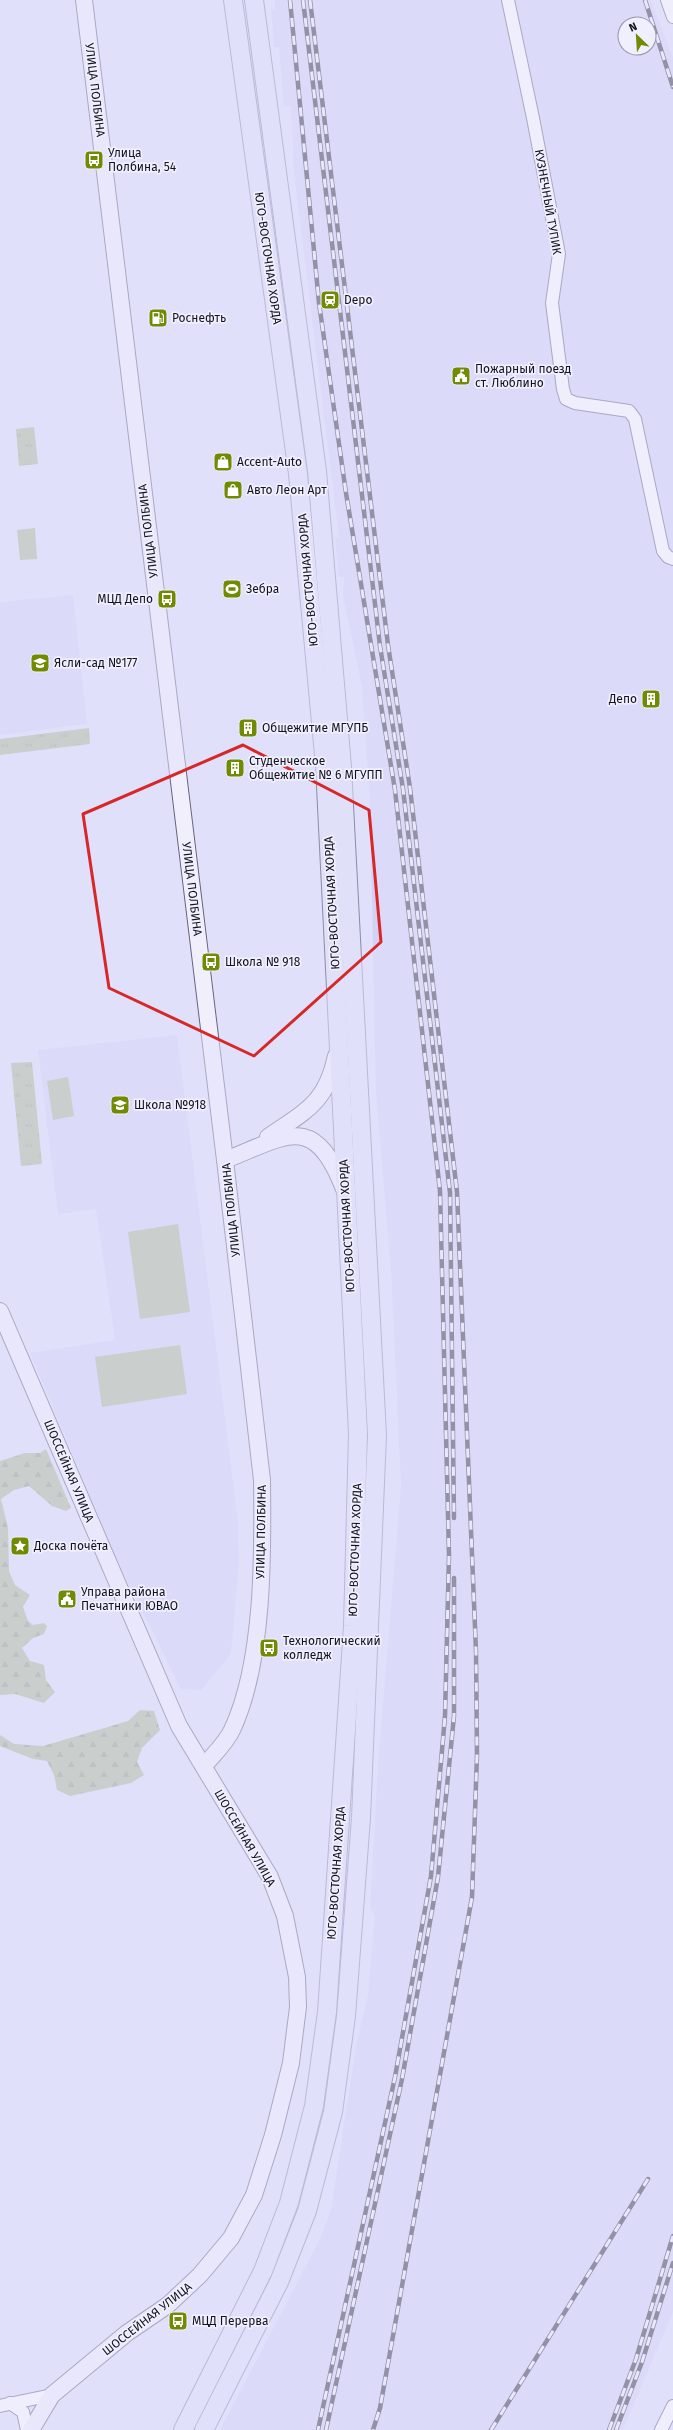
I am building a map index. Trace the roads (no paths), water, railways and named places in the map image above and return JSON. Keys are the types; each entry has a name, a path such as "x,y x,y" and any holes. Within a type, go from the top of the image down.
{"main road":[{"name":"УЛИЦА ПОЛБИНА","path":"84,0 225,1160 262,1480 263,1529 254,1654 246,1694 231,1732 204,1766"},
{"name":"ЮГО-ВОСТОЧНАЯ ХОРДА","path":"183,2430 263,2271 289,2203 314,2106 327,2012 353,1626 358,1433 325,766 298,482 234,0"},
{"name":"ЮГО-ВОСТОЧНАЯ ХОРДА","path":"204,2430 280,2282 307,2211 333,2112 346,2016 361,1818 377,1435 342,767 318,479 254,0"},
{"path":"248,1151 318,1101 332,1077 338,1046"},
{"path":"225,1160 285,1136 299,1135 307,1137 326,1152 335,1166 345,1192"},
{"name":"ШОССЕЙНАЯ УЛИЦА","path":"0,1311 179,1726 270,1877 285,1916 298,1977 298,2007 289,2070 273,2135 254,2195 231,2238 200,2275 168,2305 127,2333 52,2395 31,2430"}],"street":[{"name":"КУЗНЕЧНЫЙ ТУПИК","path":"508,0 533,118 558,254 552,303 563,389 566,399 575,403 629,411 635,419 663,551 668,557 673,559"},
{"path":"667,0 673,17"},
{"path":"5,2405 52,2395"},
{"path":"5,2405 23,2412 27,2430"},
{"path":"661,2430 673,2406"}],"railway":[{"path":"290,0 319,303 346,493 395,790 440,1191 449,1555 445,1716 431,1876 395,2077 318,2430"},
{"path":"303,0 380,646 403,789 450,1193 454,1518"},
{"path":"310,0 388,645 410,788 457,1192 476,1651 477,1755 472,1897 380,2408 373,2430"},
{"path":"645,0 673,87"},
{"path":"326,2430 402,2079 438,1877 454,1716 454,1578"},
{"path":"491,2430 648,2179"},
{"path":"609,2430 636,2359 673,2236"},
{"path":"616,2430 642,2362 673,2263"}],"place":[{"name":"Улица Полбина, 54","path":"94,160"},
{"name":"Depo","path":"330,300"},
{"name":"Роснефть","path":"158,318"},
{"name":"Пожарный поезд ст. Люблино","path":"461,376"},
{"name":"Accent-Auto","path":"223,462"},
{"name":"Авто Леон Арт","path":"233,490"},
{"name":"Зебра","path":"232,589"},
{"name":"МЦД Депо","path":"167,599"},
{"name":"Ясли-сад №177","path":"40,663"},
{"name":"Депо","path":"651,699"},
{"name":"Общежитие МГУПБ","path":"248,728"},
{"name":"Студенческое Общежитие № 6 МГУПП","path":"235,768"},
{"name":"Школа № 918","path":"211,962"},
{"name":"Школа №918","path":"120,1105"},
{"name":"Доска почёта","path":"20,1546"},
{"name":"Управа района Печатники ЮВАО","path":"67,1599"},
{"name":"Технологический колледж","path":"269,1648"},
{"name":"МЦД Перерва","path":"178,2321"}]}
